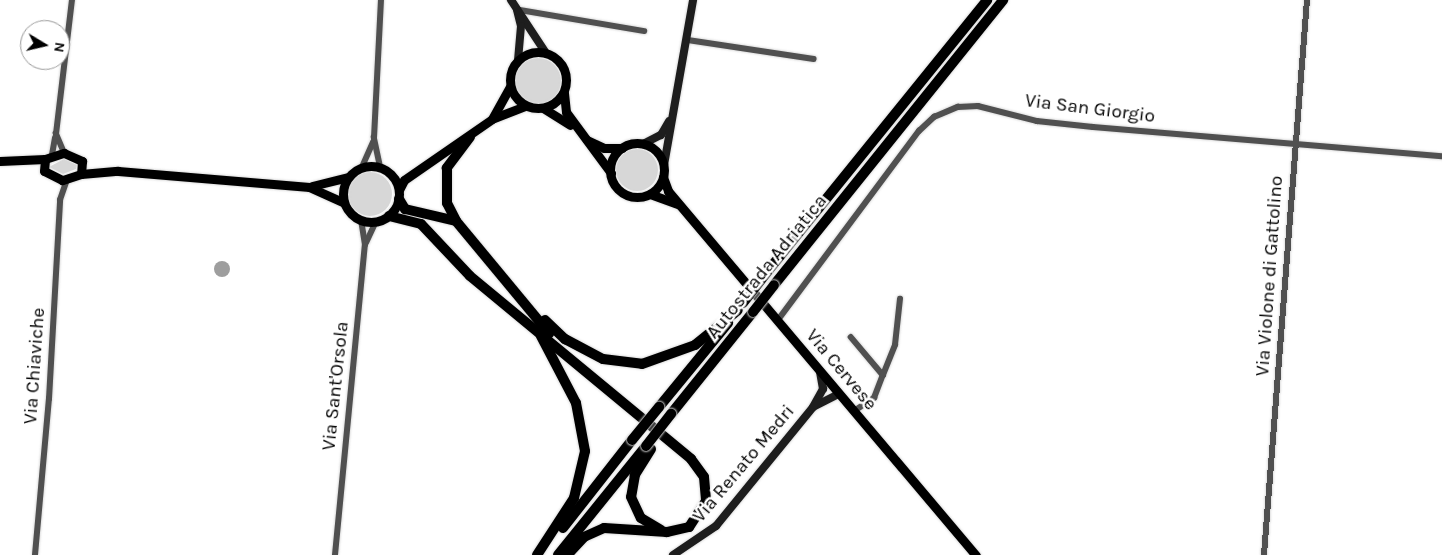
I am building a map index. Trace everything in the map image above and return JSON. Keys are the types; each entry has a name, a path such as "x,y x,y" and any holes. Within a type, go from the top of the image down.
{"highway":[{"name":"Autostrada Adriatica","path":"542,555 632,440 987,0"},
{"name":"Autostrada Adriatica","path":"558,555 674,416 774,285 1003,0"},
{"path":"470,137 445,177 445,194 456,221 529,306 557,344"},
{"path":"399,194 404,208 456,221"},
{"path":"389,216 421,224 470,276 557,344 701,472 707,488 702,513 689,527 667,532 604,528 584,537 567,555"},
{"path":"529,306 565,339 603,359 625,364 661,360 680,353 740,307"},
{"path":"535,327 566,377 578,410 585,451 574,498 537,555"},
{"path":"649,447 635,475 631,497 641,518 667,532"}],"main road":[{"path":"513,2 529,24 534,41 564,69 566,112 580,134 611,173 616,187 628,195 650,194 663,177 673,113 688,40 693,0"},
{"path":"492,119 510,87 518,60 521,26 513,2"},
{"path":"518,60 531,53 546,53"},
{"path":"510,87 525,106"},
{"path":"543,108 564,92"},
{"path":"11,162 64,153 82,162 118,171 309,187 329,192 343,202 361,221 376,222 389,216 404,180 470,137 492,119 525,106 543,108 598,147 622,148 643,144 661,135 673,113"},
{"path":"643,144 656,151 664,165"},
{"path":"611,173 613,159 622,148"},
{"path":"44,171 48,157"},
{"path":"0,161 44,171 55,178 67,180 81,174 118,171"},
{"path":"81,174 82,162"},
{"path":"309,187 348,177 362,167 380,168 389,172 421,170"},
{"path":"389,172 399,194"},
{"path":"343,202 348,177"},
{"name":"Via Cervese","path":"663,177 681,206 976,555"},
{"name":"Via Cervese","path":"650,194 681,206"},
{"name":"Via Renato Medri","path":"673,555 716,526 813,407 823,389 819,370"},
{"name":"Via Renato Medri","path":"813,407 839,394"}],"street":[{"path":"48,157 56,134 72,0"},
{"path":"362,167 370,156 374,138 381,0"},
{"name":"Via Violone di Gattolino","path":"1264,555 1294,145 1307,0"},
{"path":"520,10 538,15 644,31"},
{"path":"529,24 538,15"},
{"path":"688,40 814,59"},
{"name":"Via San Giorgio","path":"778,320 919,131 952,108 978,106 1037,121 1294,145 1442,156"},
{"path":"56,134 64,153"},
{"path":"374,138 380,168"},
{"path":"55,178 60,200"},
{"name":"Via Chiaviche","path":"35,555 49,399 60,200 67,180"},
{"name":"Via Sant'Orsola","path":"335,555 365,245 361,221"},
{"path":"365,245 376,222"},
{"path":"854,411 874,398 895,345 900,299"},
{"path":"851,337 883,376"}],"shaded area":[{"path":"533,58 543,58 557,68 561,81 557,94 551,100 543,104 533,104 519,94 515,86 515,76 525,62"},
{"path":"641,149 649,152 655,158 658,170 655,182 649,188 633,191 625,188 619,182 616,166 619,158 625,152"},
{"path":"64,159 77,165 76,169 63,174 49,167"},
{"path":"370,172 382,176 388,182 392,194 388,206 382,212 370,216 358,212 352,206 348,194 352,182 358,176"},
{"path":"222,261 228,263 230,269 228,275 222,277 216,275 214,269 216,263"}]}
